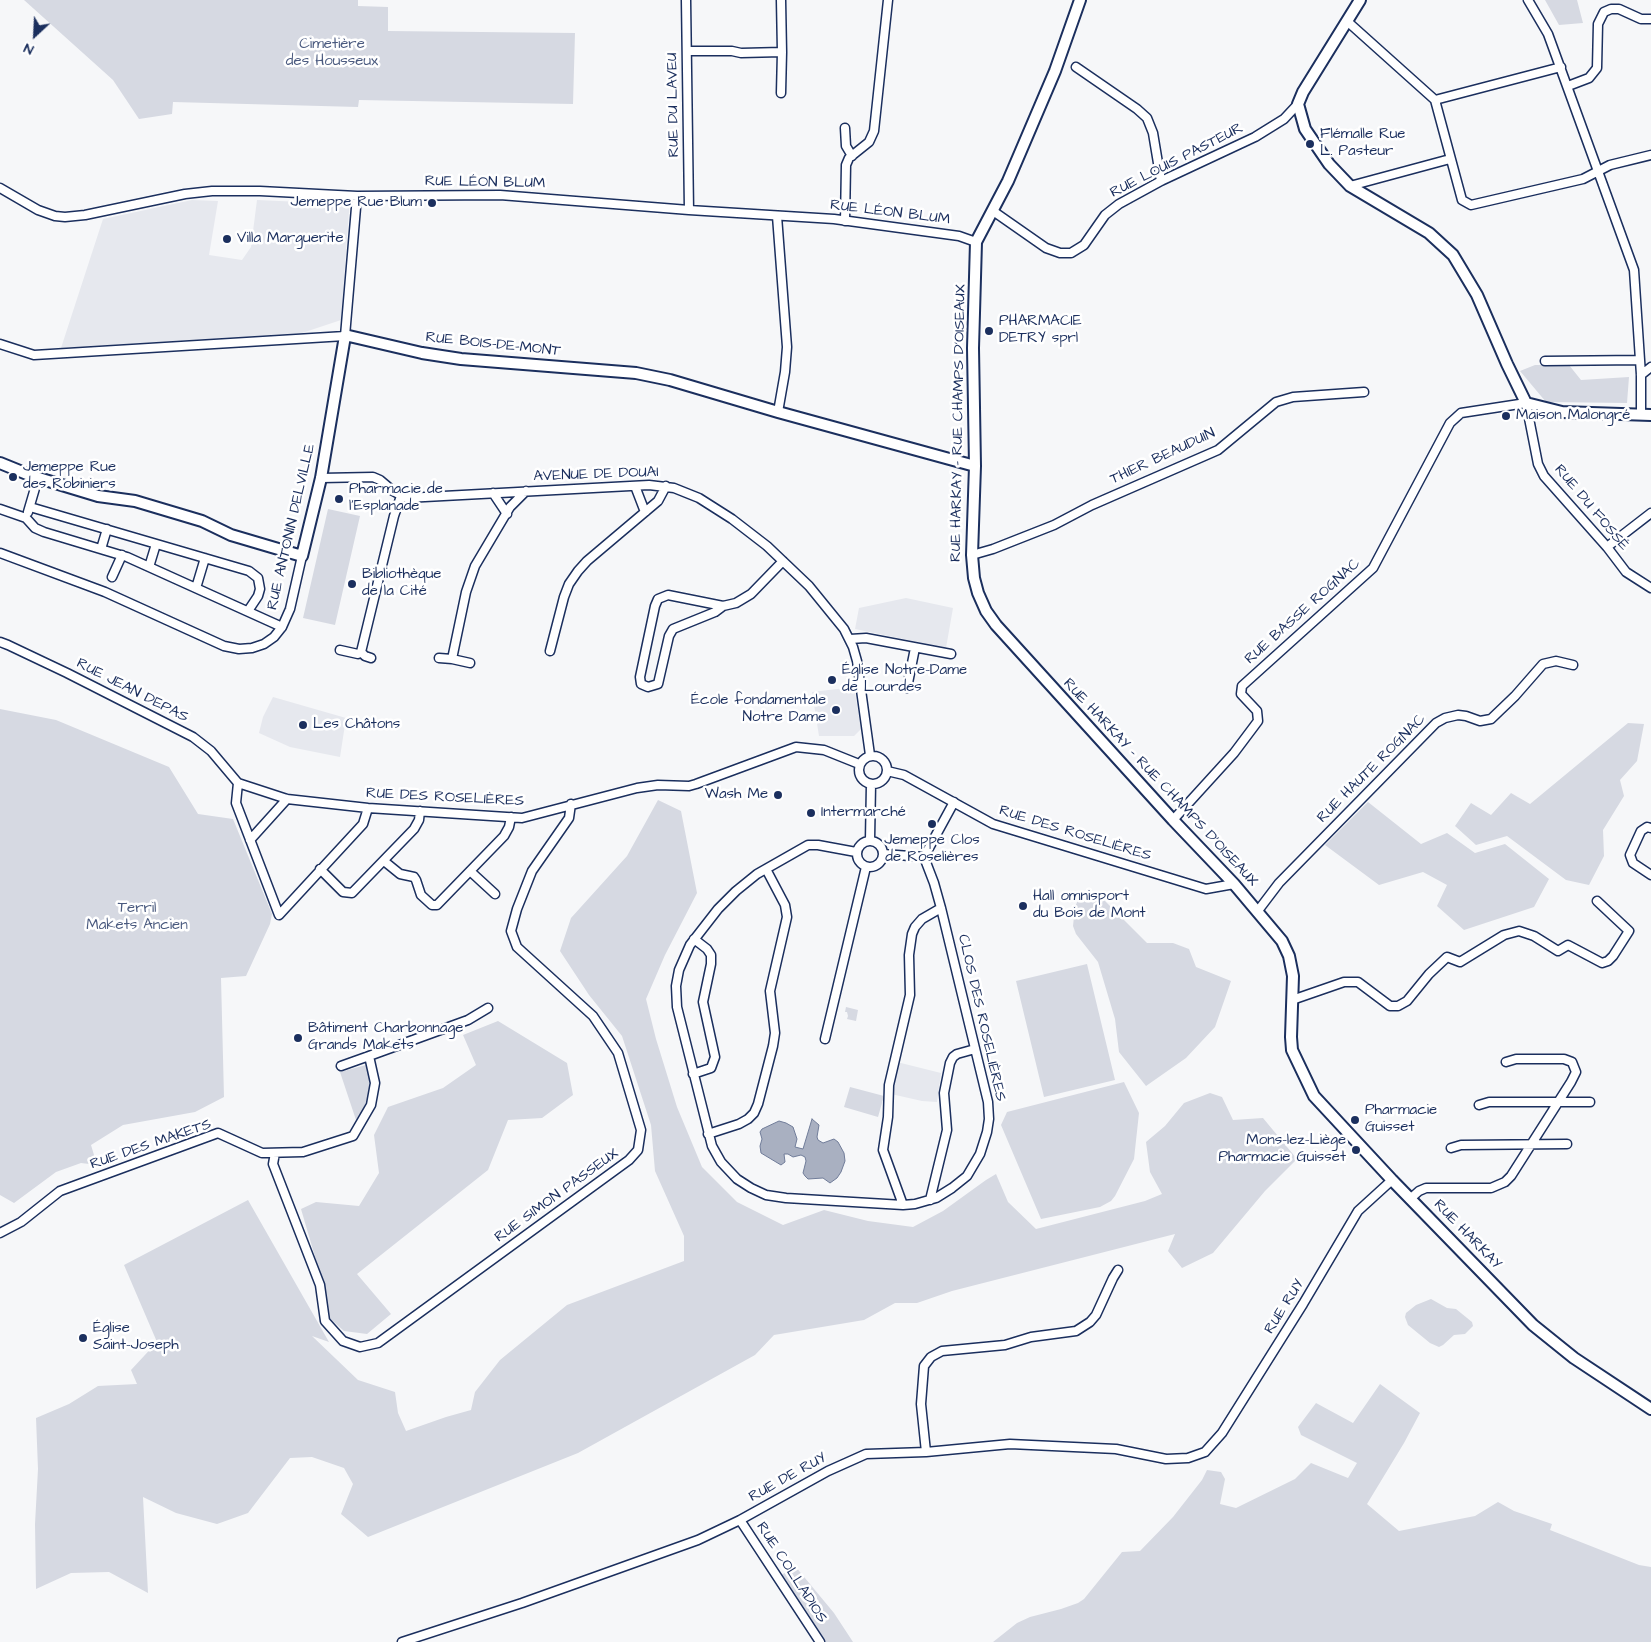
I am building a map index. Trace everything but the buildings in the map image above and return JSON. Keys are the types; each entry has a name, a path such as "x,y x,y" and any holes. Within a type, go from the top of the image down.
{"street":[{"name":"RUE DU LAVEU","path":"686,0 689,210"},
{"path":"781,0 781,93"},
{"path":"844,221 846,165 852,156 869,142 874,131 888,0"},
{"name":"RUE HARKAY - RUE CHAMPS D'OISEAUX","path":"1080,0 1050,83 1011,174 976,242 973,348 975,466 972,567 976,586 990,618 1278,934 1289,956 1293,976 1292,1050"},
{"path":"1360,0 1298,104 1305,129 1330,164 1350,186 1429,233 1453,255 1477,295 1506,364 1526,403 1562,412 1646,415 1641,375 1634,270 1561,67 1548,34 1528,0"},
{"path":"1568,86 1589,78 1597,68 1598,24 1604,12 1611,9 1619,9 1641,19 1651,19"},
{"path":"1348,22 1434,100 1462,200 1471,205 1583,179 1610,165 1651,155"},
{"path":"687,51 782,52"},
{"path":"1076,67 1147,118 1153,133 1161,181"},
{"path":"1434,100 1561,67"},
{"name":"RUE LOUIS PASTEUR","path":"993,211 1046,248 1060,253 1071,252 1084,245 1110,211 1161,181 1255,137 1284,119 1298,104"},
{"path":"845,128 846,146 852,156"},
{"path":"1350,186 1450,159"},
{"name":"RUE LÉON BLUM","path":"0,188 38,210 55,216 65,217 85,215 185,194 212,192 260,191 357,196 500,194 844,221 959,236 976,242"},
{"path":"345,336 357,196"},
{"path":"777,216 788,347 786,372 778,412"},
{"name":"RUE BOIS-DE-MONT","path":"0,344 34,355 345,336 364,338 422,353 461,359 636,373 670,380 975,466"},
{"name":"RUE ANTONIN DELVILLE","path":"0,553 105,592 219,644 233,648 252,648 268,642 282,627 290,609 320,478 345,336"},
{"path":"1545,361 1640,360"},
{"path":"1641,375 1651,367"},
{"name":"THIER BEAUDUIN","path":"972,555 994,549 1054,525 1092,505 1218,450 1276,402 1294,397 1364,392"},
{"name":"RUE DU FOSSÉ","path":"1526,403 1538,464 1544,476 1608,547 1626,572 1651,588"},
{"name":"RUE BASSE ROGNAC","path":"1173,820 1234,753 1258,721 1257,711 1241,694 1242,686 1373,568 1450,423 1461,413 1526,403"},
{"path":"0,463 38,478 98,496 135,501 208,523 230,535 302,556"},
{"path":"320,478 373,477 401,496 394,516 361,652"},
{"path":"26,518 38,478"},
{"path":"636,486 645,512"},
{"path":"550,651 564,597 574,577 587,561 658,501 666,486"},
{"name":"AVENUE DE DOUAI","path":"401,496 414,498 526,491 666,486 684,491 715,507 750,532 783,561 824,604 850,639 857,661 870,755"},
{"path":"452,658 472,575 513,503 526,491"},
{"path":"493,493 506,514"},
{"path":"30,507 249,571 258,578 260,586 259,593 248,611"},
{"path":"0,508 26,518 35,528 44,532 122,555 282,627"},
{"path":"1608,547 1651,513"},
{"path":"101,549 107,529"},
{"path":"150,567 156,544"},
{"path":"112,577 122,555"},
{"path":"196,588 205,558"},
{"path":"723,606 671,595 665,595 658,599 640,677 641,684 648,687 658,684 669,636 673,628 715,612 723,606 736,603 751,594 783,561"},
{"path":"850,639 866,638 951,654"},
{"name":"RUE JEAN DEPAS","path":"0,642 193,737 212,752 238,783"},
{"path":"907,688 915,648"},
{"path":"340,650 358,654 361,652"},
{"path":"361,652 371,658"},
{"path":"439,658 452,658 470,663"},
{"name":"RUE HAUTE ROGNAC","path":"1257,912 1279,883 1436,723 1445,718 1458,716 1466,716 1480,721 1491,719 1515,696 1543,664 1556,661 1573,665"},
{"name":"RUE DES ROSELIÈRES","path":"238,783 287,799 368,808 527,818 571,804 637,788 658,785 688,786 696,784 796,747 824,750 859,764"},
{"path":"870,755 879,756 885,762 887,771 885,778 879,783 871,784 865,782 860,777 858,771 859,764 863,758 870,755"},
{"name":"RUE DES ROSELIÈRES","path":"887,771 904,775 993,824 1206,889 1234,884"},
{"path":"238,783 236,803 279,915 363,824 368,808"},
{"path":"870,840 871,784"},
{"path":"250,840 287,799"},
{"path":"883,854 924,856 954,802"},
{"name":"RUE SIMON PASSEUX","path":"275,1153 273,1164 320,1285 325,1321 343,1340 360,1347 378,1343 629,1160 638,1150 641,1130 618,1053 594,1016 517,947 511,931 517,909 532,871 569,818 571,804"},
{"path":"320,870 343,892 352,893 414,829 419,820 420,811"},
{"path":"384,861 400,874 414,877 421,895 428,902 435,905 440,903 504,836 509,827 511,817"},
{"path":"1651,828 1647,827 1641,831 1630,855 1633,863 1651,875"},
{"path":"870,840 881,846 883,854 878,865 866,867 857,860 856,852 862,842 870,840"},
{"name":"CLOS DES ROSELIÈRES","path":"856,852 812,844 766,869 745,883 726,901 694,939 680,964 677,977 677,1007 708,1134 716,1154 731,1174 745,1185 766,1194 786,1198 903,1205 930,1200 947,1192 967,1176 978,1160 988,1126 988,1108 941,908 924,856"},
{"path":"825,1039 866,867"},
{"path":"708,1134 739,1124 754,1113 773,1046 775,1033 770,991 787,917 785,905 766,869"},
{"path":"470,871 495,894"},
{"path":"1292,1000 1344,982 1358,982 1390,1006 1398,1006 1407,1001 1429,974 1447,957 1460,962 1504,935 1519,932 1534,936 1558,950 1568,945 1602,963 1608,961 1613,956 1629,930 1597,901"},
{"path":"903,1205 883,1153 883,1142 889,1111 889,1084 910,995 909,955 912,934 915,926 922,919 941,908"},
{"path":"693,1074 709,1070 714,1064 715,1057 703,1002 711,964 711,955 707,948 694,939"},
{"path":"341,1066 468,1020 488,1008"},
{"path":"930,1200 946,1130 944,1093 950,1063 957,1054 975,1049"},
{"name":"RUE HARKAY","path":"1292,1050 1314,1096 1410,1199 1533,1325 1574,1358 1651,1409"},
{"name":"RUE DES MAKETS","path":"0,1233 21,1222 60,1191 218,1134 262,1153 303,1152 353,1136 371,1105 375,1083 369,1056"},
{"path":"1410,1199 1419,1191 1427,1188 1486,1188 1499,1185 1508,1180 1575,1074 1572,1062 1564,1059 1516,1059 1506,1062"},
{"path":"1479,1105 1489,1102 1590,1102"},
{"path":"1451,1148 1461,1145 1567,1144"},
{"name":"RUE RUY","path":"1205,1452 1222,1433 1303,1304 1358,1211 1392,1180"},
{"path":"926,1452 921,1404 924,1366 931,1357 942,1351 1005,1345 1031,1337 1076,1331 1090,1322 1096,1315 1112,1278 1118,1270"},
{"name":"RUE DE RUY","path":"402,1642 522,1603 698,1540 740,1520 828,1471 866,1454 926,1452 1010,1444 1116,1449 1166,1458 1188,1458 1205,1452"},
{"name":"RUE COLLADIOS","path":"740,1520 820,1642"}],"shaded area":[{"path":"192,200 218,201 209,255 242,260 251,247 257,200 346,204 349,211 341,320 302,333 61,348 103,219"},
{"path":"906,598 953,608 946,648 855,629 859,608"},
{"name":"École fondamentale Notre Dame","path":"854,687 861,729 854,736 819,736 812,692"},
{"name":"Les Châtons","path":"273,697 346,718 340,757 290,747 259,733 263,717"},
{"path":"897,1062 941,1073 937,1102 922,1101 891,1094"}],"green space":[{"name":"Cimetière des Housseux","path":"24,0 358,0 358,6 388,7 388,31 575,33 573,104 359,100 358,107 173,102 172,114 139,119 113,80"},
{"path":"1545,0 1577,0 1583,23 1559,25"},
{"path":"1535,365 1569,365 1581,380 1629,377 1627,403 1546,402 1520,371"},
{"path":"328,509 360,516 335,625 303,618"},
{"name":"Terril Makets Ancien","path":"0,709 56,720 169,767 198,814 233,819 272,914 270,924 246,976 221,978 224,1097 195,1112 123,1125 91,1145 97,1165 81,1163 56,1172 14,1203 0,1195"},
{"path":"1628,723 1644,724 1637,761 1620,780 1624,796 1603,830 1604,856 1589,885 1566,880 1507,836 1476,845 1455,826 1471,803 1491,815 1511,793 1530,804"},
{"path":"658,800 681,811 697,893 665,955 646,999 677,1107 702,1167 737,1202 783,1225 824,1210 868,1221 913,1227 943,1211 996,1174 1008,1202 1036,1229 1145,1201 1162,1194 1150,1172 1146,1142 1165,1126 1184,1103 1210,1093 1222,1097 1233,1120 1263,1118 1297,1159 1265,1191 1213,1253 1182,1268 1168,1251 1175,1234 952,1291 917,1303 895,1303 864,1320 774,1335 755,1355 578,1453 368,1537 341,1514 353,1484 344,1468 312,1457 290,1458 248,1513 217,1524 176,1513 143,1497 148,1593 109,1572 71,1573 36,1589 35,1524 38,1469 36,1418 69,1404 98,1386 137,1384 131,1370 157,1342 124,1265 248,1200 329,1342 312,1336 358,1380 395,1392 398,1413 406,1431 471,1410 475,1392 500,1360 567,1305 684,1261 684,1236 655,1171 651,1125 622,1036 589,995 560,951 571,918 627,856"},
{"path":"1368,802 1421,844 1447,833 1475,853 1505,844 1549,879 1534,907 1464,930 1437,906 1447,885 1423,872 1379,885 1325,845"},
{"path":"1082,891 1100,896 1147,943 1173,943 1189,949 1196,967 1231,981 1215,1027 1186,1058 1146,1086 1119,1052 1115,1019 1098,962 1076,934 1073,926 1075,907"},
{"path":"1087,964 1115,1080 1044,1097 1016,981"},
{"path":"846,1007 858,1010 856,1021 847,1019"},
{"path":"498,1021 567,1063 573,1095 542,1118 508,1120 488,1170 357,1274 391,1314 367,1334 344,1331 328,1317 323,1284 301,1209 316,1202 359,1206 379,1173 374,1135 388,1107 443,1088 476,1065 463,1035"},
{"path":"366,1065 370,1078 369,1095 357,1123 340,1072"},
{"path":"1124,1082 1139,1113 1134,1159 1115,1196 1111,1201 1100,1207 1041,1219 1001,1125 1007,1112"},
{"path":"850,1087 884,1096 878,1117 844,1107"},
{"path":"1431,1299 1447,1308 1456,1309 1472,1322 1473,1326 1465,1334 1454,1335 1439,1347 1430,1343 1408,1325 1405,1317 1406,1313 1416,1305"},
{"path":"1380,1384 1420,1413 1367,1504 1399,1531 1475,1516 1498,1502 1514,1511 1552,1524 1550,1530 1639,1565 1651,1567 1651,1642 993,1642 1017,1623 1030,1617 1078,1603 1084,1599 1122,1552 1140,1551 1173,1517 1202,1480 1207,1470 1221,1472 1225,1479 1220,1504 1236,1508 1295,1479 1311,1463 1348,1478 1357,1463 1301,1435 1298,1427 1316,1403 1353,1423"},
{"path":"795,1566 834,1613 853,1642 825,1642 790,1587 780,1576"}],"water":[{"path":"812,1119 819,1125 818,1140 823,1143 834,1139 838,1142 844,1153 845,1161 841,1172 830,1183 823,1178 808,1179 803,1173 805,1157 801,1155 793,1157 784,1154 785,1162 781,1165 761,1153 762,1139 760,1132 762,1129 779,1121 793,1127 797,1139 795,1147 803,1149"}],"place":[{"name":"Flémalle Rue L. Pasteur","path":"1310,144"},
{"name":"Jemeppe Rue Blum","path":"432,203"},
{"name":"Villa Marguerite","path":"227,239"},
{"name":"PHARMACIE DETRY sprl","path":"989,331"},
{"name":"Maison Malongré","path":"1506,416"},
{"name":"Jemeppe Rue des Robiniers","path":"13,477"},
{"name":"Pharmacie de l'Esplanade","path":"339,499"},
{"name":"Bibliothèque de la Cité","path":"352,584"},
{"name":"Église Notre-Dame de Lourdes","path":"832,680"},
{"name":"École fondamentale Notre Dame","path":"836,710"},
{"name":"Les Châtons","path":"303,725"},
{"name":"Wash Me","path":"778,795"},
{"name":"Intermarché","path":"811,813"},
{"name":"Jemeppe Clos de Roselières","path":"932,824"},
{"name":"Hall omnisport du Bois de Mont","path":"1023,906"},
{"name":"Bâtiment Charbonnage Grands Makets","path":"298,1038"},
{"name":"Pharmacie Guisset","path":"1355,1120"},
{"name":"Mons-lez-Liège Pharmacie Guisset","path":"1356,1150"},
{"name":"Église Saint-Joseph","path":"83,1338"}]}
